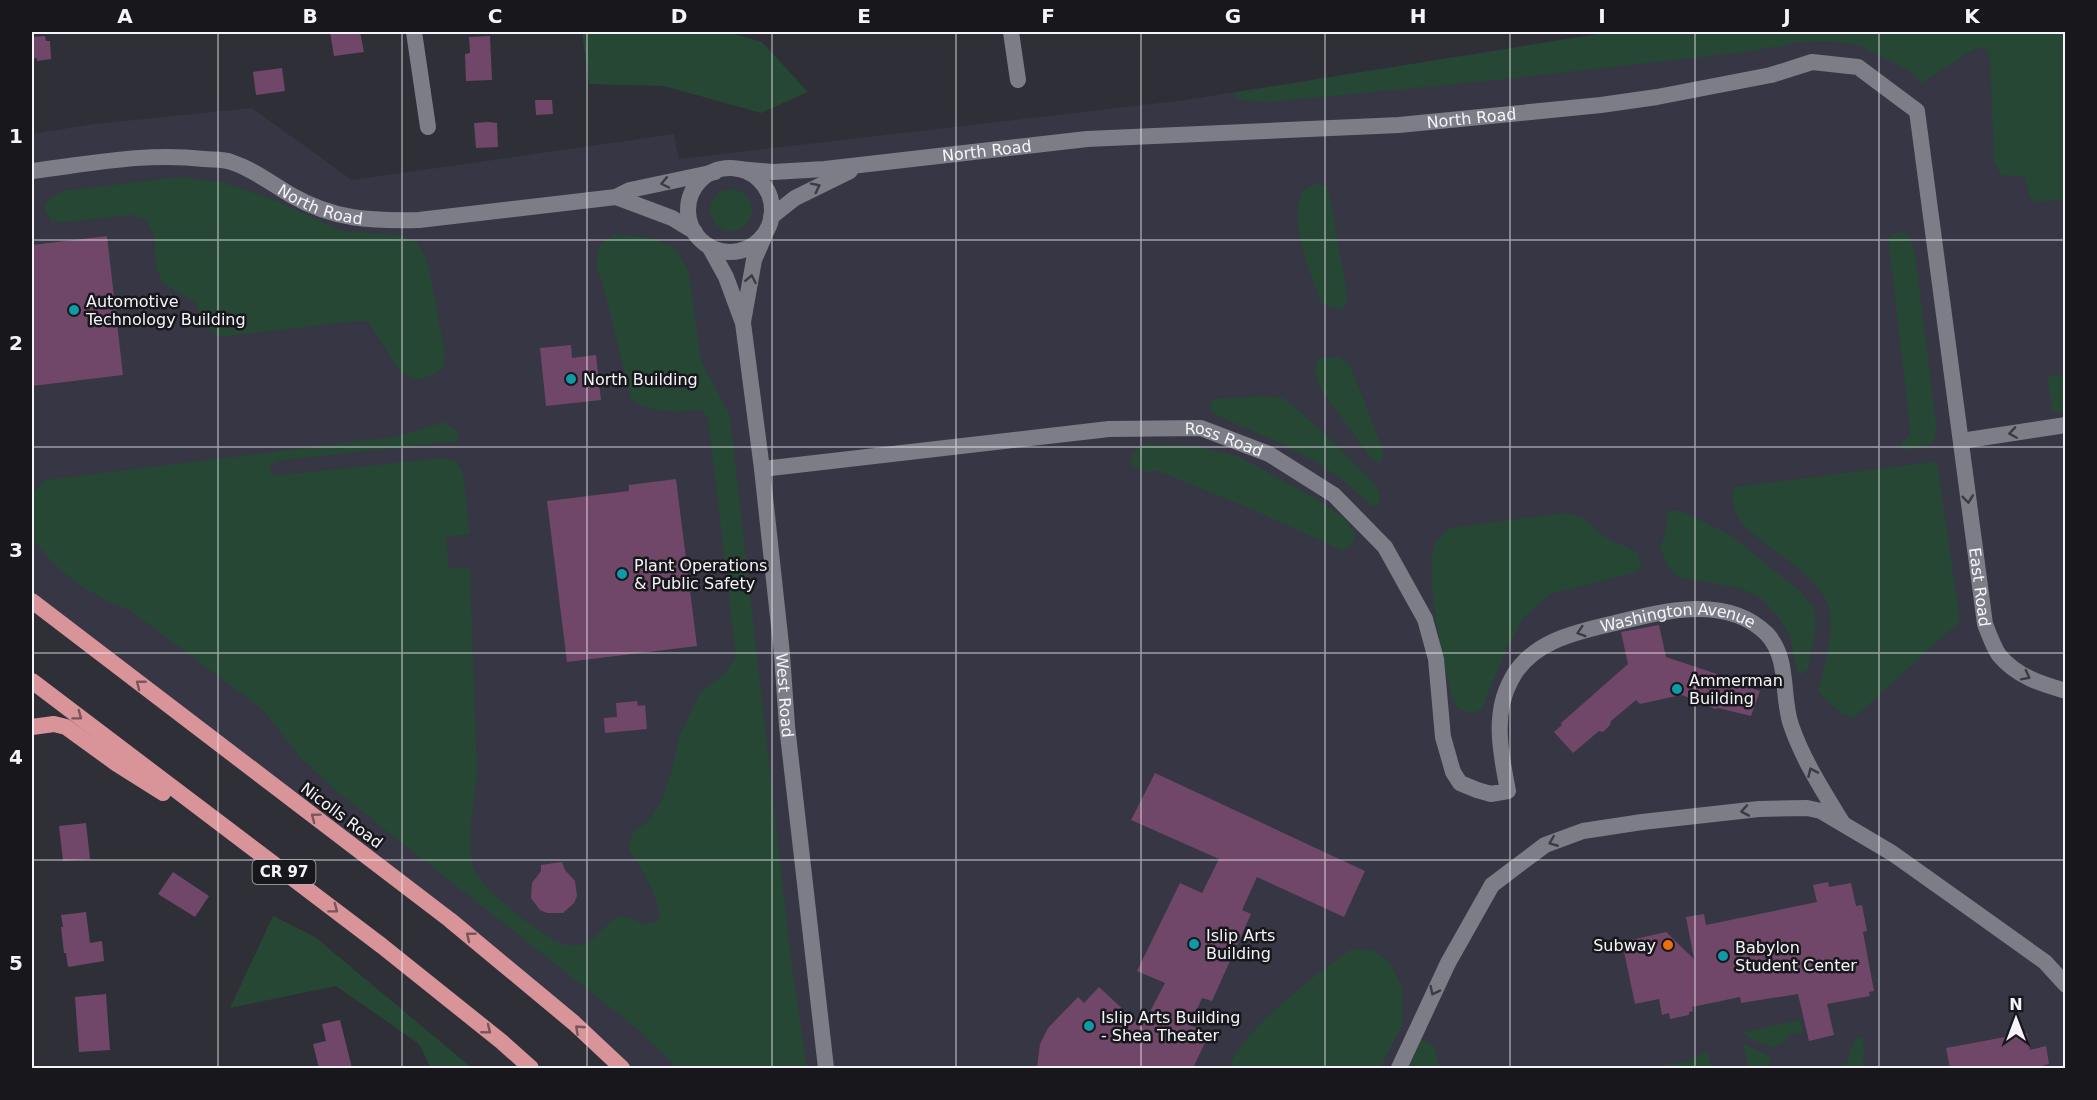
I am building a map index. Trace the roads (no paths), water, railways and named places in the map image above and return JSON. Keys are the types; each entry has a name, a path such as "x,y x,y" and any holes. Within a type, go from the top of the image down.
{"highway":[{"name":"Nicolls Road","path":"32,601 450,920 574,1023 622,1068"},
{"name":"CR 97","path":"32,681 382,946 531,1068"},
{"path":"32,727 54,724 66,727 117,764 248,846"}],"street":[{"path":"414,32 428,127"},
{"path":"1011,32 1018,80"},
{"name":"North Road","path":"738,169 796,171 1087,139 1399,125 1601,105 1658,97 1771,75 1812,62 1858,67 1917,111 1961,441"},
{"name":"North Road","path":"32,171 145,156 183,156 231,162 323,210 355,219 387,221 419,220 616,197 630,190 715,171"},
{"name":"North Road","path":"771,217 795,198 811,189 865,165"},
{"path":"738,169 752,174 762,183 770,195 773,209 764,236 754,245 740,251 726,252 709,246 695,232 688,212 694,189 702,179 715,171 738,169"},
{"name":"North Road","path":"616,197 672,218 695,232"},
{"name":"West Road","path":"743,323 754,260 764,236"},
{"name":"West Road","path":"709,246 726,277 743,323 762,469 782,654 787,726 826,1068"},
{"path":"1961,441 2066,425"},
{"name":"Ross Road","path":"762,469 1109,429 1201,428 1269,454 1334,495 1385,547 1425,619 1436,659 1443,737 1453,772 1460,783 1477,790 1491,794 1508,791"},
{"name":"East Road","path":"1961,441 1985,624 1999,654 2018,672 2040,683 2066,691"},
{"name":"Washington Avenue","path":"1508,791 1499,719 1502,701 1511,679 1526,658 1555,640 1664,610 1718,610 1749,620 1768,635 1782,660 1791,724 1816,781 1842,822"},
{"name":"Washington Avenue","path":"1399,1068 1448,963 1492,885 1545,845 1583,831 1759,809 1808,808 1821,811 1842,822 1892,853 2045,962 2066,985"}],"place":[{"name":"Automotive Technology Building","path":"74,310"},
{"name":"North Building","path":"571,379"},
{"name":"Plant Operations & Public Safety","path":"622,574"},
{"name":"Ammerman Building","path":"1677,689"},
{"name":"Islip Arts Building","path":"1194,944"},
{"name":"Subway","path":"1668,945"},
{"name":"Babylon Student Center","path":"1723,956"},
{"name":"Islip Arts Building - Shea Theater","path":"1089,1026"}]}
